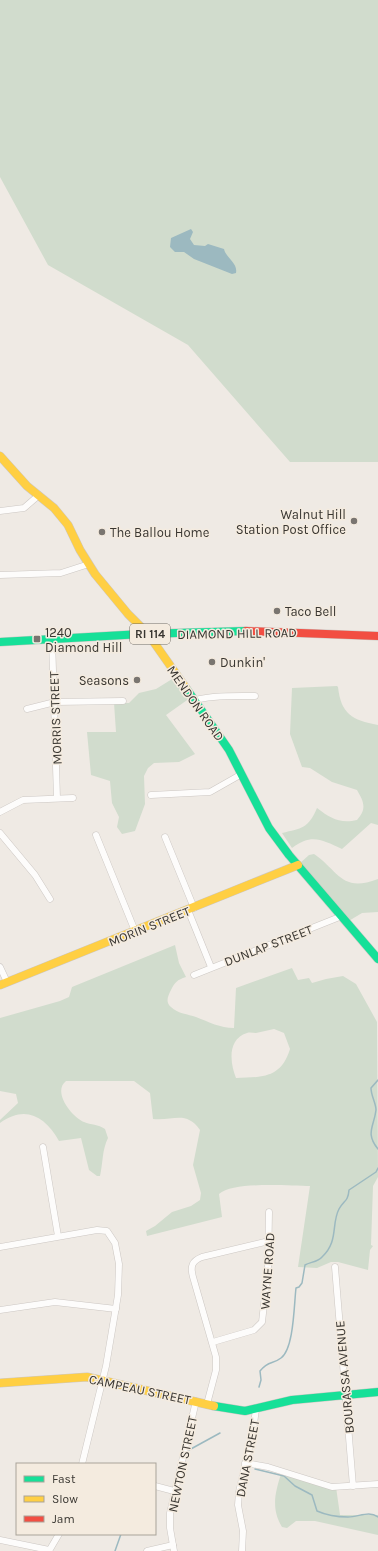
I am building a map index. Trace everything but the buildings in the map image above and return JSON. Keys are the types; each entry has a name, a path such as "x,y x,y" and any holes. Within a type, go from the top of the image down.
{"main road":[{"name":"MENDON ROAD","path":"1,457 27,486 54,508 68,525 89,564 123,608 148,634 196,700 229,750 263,820 298,865 378,959"},
{"name":"DIAMOND HILL ROAD","path":"0,642 148,634 313,632 378,636"},
{"name":"MORIN STREET","path":"3,983 298,865"},
{"name":"CAMPEAU STREET","path":"0,1383 68,1377 103,1380 230,1410 256,1409"},
{"name":"DANA STREET","path":"256,1409 277,1402 345,1394 378,1392"}],"street":[{"path":"0,511 24,508 39,495"},
{"path":"0,575 61,573 89,564"},
{"name":"MORRIS STREET","path":"52,639 57,798"},
{"path":"196,700 206,696 218,698 255,696"},
{"path":"27,709 55,702 122,701"},
{"path":"151,795 210,792 240,775"},
{"path":"0,812 23,800 73,798"},
{"path":"0,833 35,875 50,899"},
{"path":"96,835 135,931"},
{"path":"165,837 211,967"},
{"name":"DUNLAP STREET","path":"194,975 342,916"},
{"path":"0,967 3,983"},
{"path":"44,1147 58,1236"},
{"name":"WAYNE ROAD","path":"213,1342 254,1330 262,1322 268,1269 269,1212"},
{"path":"0,1247 97,1230 107,1231 113,1239 119,1264 119,1283 116,1309 103,1380 82,1463"},
{"path":"207,1404 216,1366 213,1342 193,1277 193,1263 202,1257 269,1240"},
{"name":"BOURASSA AVENUE","path":"334,1267 353,1486"},
{"path":"0,1310 55,1302 116,1309"},
{"name":"NEWTON STREET","path":"173,1548 170,1513 196,1401"},
{"name":"DANA STREET","path":"242,1551 242,1523 238,1499 256,1409"},
{"path":"246,1463 268,1467 332,1487 378,1484"},
{"path":"156,1486 174,1491"},
{"path":"0,1540 49,1551 58,1535"},
{"path":"147,1551 173,1548"}],"green space":[{"path":"0,0 378,0 378,462 290,462 188,345 48,265 0,177"},
{"path":"177,676 190,698 166,715 195,754 179,762 154,763 148,768 144,776 145,804 135,831 122,834 117,827 119,817 112,803 110,781 91,775 87,732 116,732 114,703 129,703 139,693 156,689"},
{"path":"337,686 342,704 349,714 361,721 378,725 378,825 371,823 342,849 323,841 311,839 299,843 292,848 282,833 295,830 307,824 311,820 317,808 326,815 340,821 357,820 363,809 363,802 357,790 332,782 310,768 302,767 290,734 292,688"},
{"path":"314,854 335,873 348,882 366,883 378,879 378,912 362,913 347,922 298,865 309,855"},
{"path":"175,945 179,963 186,977 178,980 174,985 168,997 169,1005 180,1012 210,1023 234,1028 236,988 292,968 298,980 309,978 312,983 343,976 356,984 377,1022 378,1177 373,1186 371,1245 373,1246 370,1250 368,1270 338,1262 331,1262 317,1268 298,1267 310,1186 263,1185 237,1187 226,1190 219,1194 222,1217 147,1236 146,1231 155,1226 172,1212 191,1206 200,1200 201,1193 193,1165 200,1130 190,1120 185,1118 153,1119 150,1093 134,1081 66,1081 62,1086 62,1097 69,1110 74,1115 84,1122 100,1126 105,1129 108,1138 100,1176 97,1176 89,1170 81,1138 59,1141 47,1125 41,1120 26,1114 9,1118 0,1123 0,1120 18,1103 16,1094 0,1091 0,1018 60,1001 69,997 72,987","holes":["274,1029 284,1033 290,1049 286,1059 276,1071 262,1076 236,1078 232,1065 232,1052 236,1040 248,1033 256,1033"]},
{"path":"281,1474 336,1487 340,1515 378,1515 378,1535 315,1521 296,1521 287,1528 282,1527 276,1514 275,1507 277,1488"}],"water":[{"path":"191,229 193,232 190,239 194,245 205,246 208,244 224,249 234,263 236,273 232,274 194,259 184,252 175,252 170,247 171,238"}],"waterway":[{"path":"378,1080 371,1088 376,1110 371,1134 372,1139 378,1149"},
{"path":"259,1387 261,1380 260,1371 266,1365 281,1358 289,1346 293,1326 296,1288 302,1283 305,1265 322,1257 331,1245 335,1221 339,1209 347,1199 349,1190 376,1172 378,1168"},
{"path":"189,1450 220,1433"},
{"path":"255,1469 284,1476 295,1486 312,1495 317,1511 340,1517 352,1517 367,1514 378,1517"},
{"path":"115,1551 121,1535"}],"traffic: fast":[{"path":"0,642 142,634 246,631"},
{"path":"186,688 229,750 269,828 289,855 378,959"},
{"path":"214,1406 245,1411 292,1400 378,1392"}],"traffic: slow":[{"path":"0,456 27,486 54,508 68,525 80,550 95,574 128,614 148,634 186,688"},
{"path":"0,985 298,865"},
{"path":"0,1383 87,1377 214,1406"}],"traffic: jam":[{"path":"246,631 378,636"}],"place":[{"name":"Walnut Hill Station Post Office","path":"354,521"},
{"name":"The Ballou Home","path":"102,532"},
{"name":"Taco Bell","path":"277,611"},
{"name":"1240 Diamond Hill","path":"37,639"},
{"name":"Dunkin'","path":"212,662"},
{"name":"Seasons","path":"137,680"}]}
